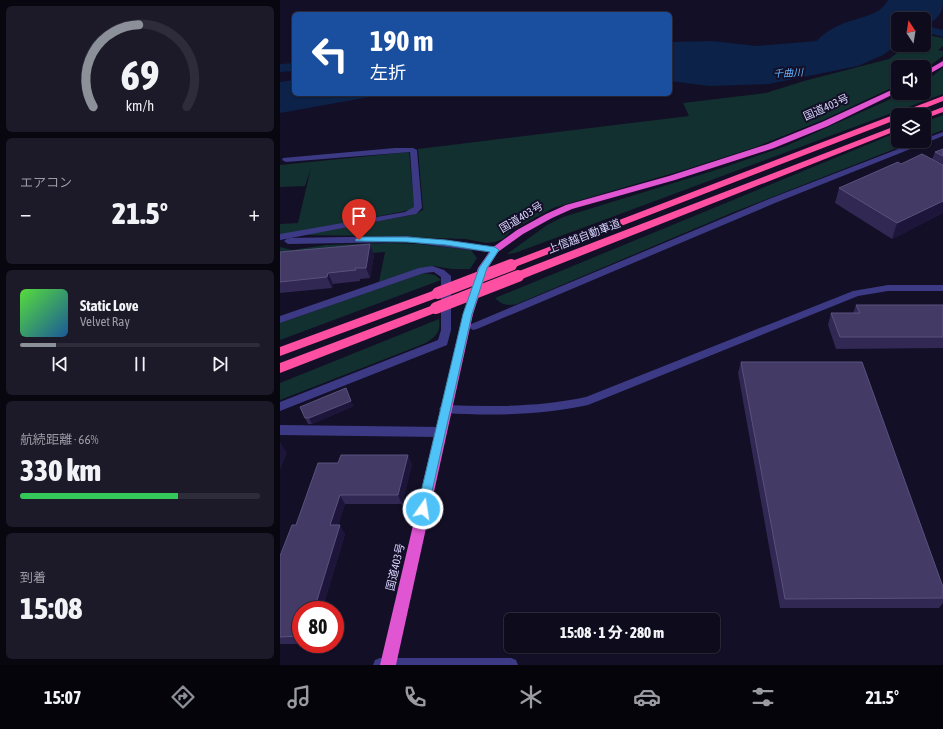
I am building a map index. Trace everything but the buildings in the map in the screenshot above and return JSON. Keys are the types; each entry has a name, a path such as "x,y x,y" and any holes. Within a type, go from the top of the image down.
{"highway":[{"path":"931,71 943,63"},
{"name":"国道403号","path":"388,665 445,409 473,296 483,268 495,250 520,232 569,207 672,178 771,146 825,124 891,92"},
{"name":"上信越自動車道","path":"917,108 943,98"},
{"path":"931,113 943,109"},
{"name":"上信越自動車道","path":"280,352 438,293 891,118"},
{"name":"上信越自動車道","path":"280,368 891,130"}],"street":[{"path":"473,327 772,201 943,134"},
{"path":"280,237 406,214 413,212 418,208 413,150 396,150 286,160"},
{"path":"280,241 407,239 495,250"},
{"path":"280,320 422,270 436,270 442,272 446,276 446,330 443,342 280,407"},
{"path":"445,409 531,410 588,401 856,293 867,290 893,288 943,288"},
{"path":"280,430 440,432"},
{"path":"380,665 511,665"}],"green space":[{"path":"931,36 943,38 943,46 938,50 943,51 943,56 931,65 931,60 891,60 891,88 825,119 756,147 684,170 553,208 512,230 503,239 495,242 486,243 466,239 307,235 311,233 412,215 423,210 418,149 689,116 683,103 766,93 804,81 889,59 898,52 931,52"},
{"path":"943,68 943,94 931,98 931,77"},
{"path":"891,99 927,100 905,108 891,108 891,113 515,253 507,254 547,225 563,217 719,169 786,146"},
{"path":"943,115 943,130 931,134 931,119"},
{"path":"891,135 891,148 897,148 734,212 517,304 505,304 495,298"},
{"path":"409,152 414,208 280,236 280,224 298,223 311,168 305,186 280,187 280,165"},
{"path":"388,243 418,244 471,250 477,258 470,269 452,269 433,266 418,269 379,282 385,252 287,260 280,258 280,247 292,250 326,245"},
{"path":"423,273 435,275 441,280 280,340 280,323"},
{"path":"439,319 437,333 426,343 280,400 280,383"}],"water":[{"name":"千曲川","path":"888,0 943,0 942,10 931,22 931,12 891,12 891,49 883,55 858,66 769,84 709,86 672,81 672,42 712,41 756,46 817,41 825,33 835,27 868,16 879,10"},
{"path":"292,80 292,96 375,96 280,113 280,82"}],"waterway":[{"path":"931,30 943,34"},
{"path":"280,68 292,67"}],"route":[{"path":"359,240 407,239 495,250 483,268 473,296 445,409 423,509"}]}
